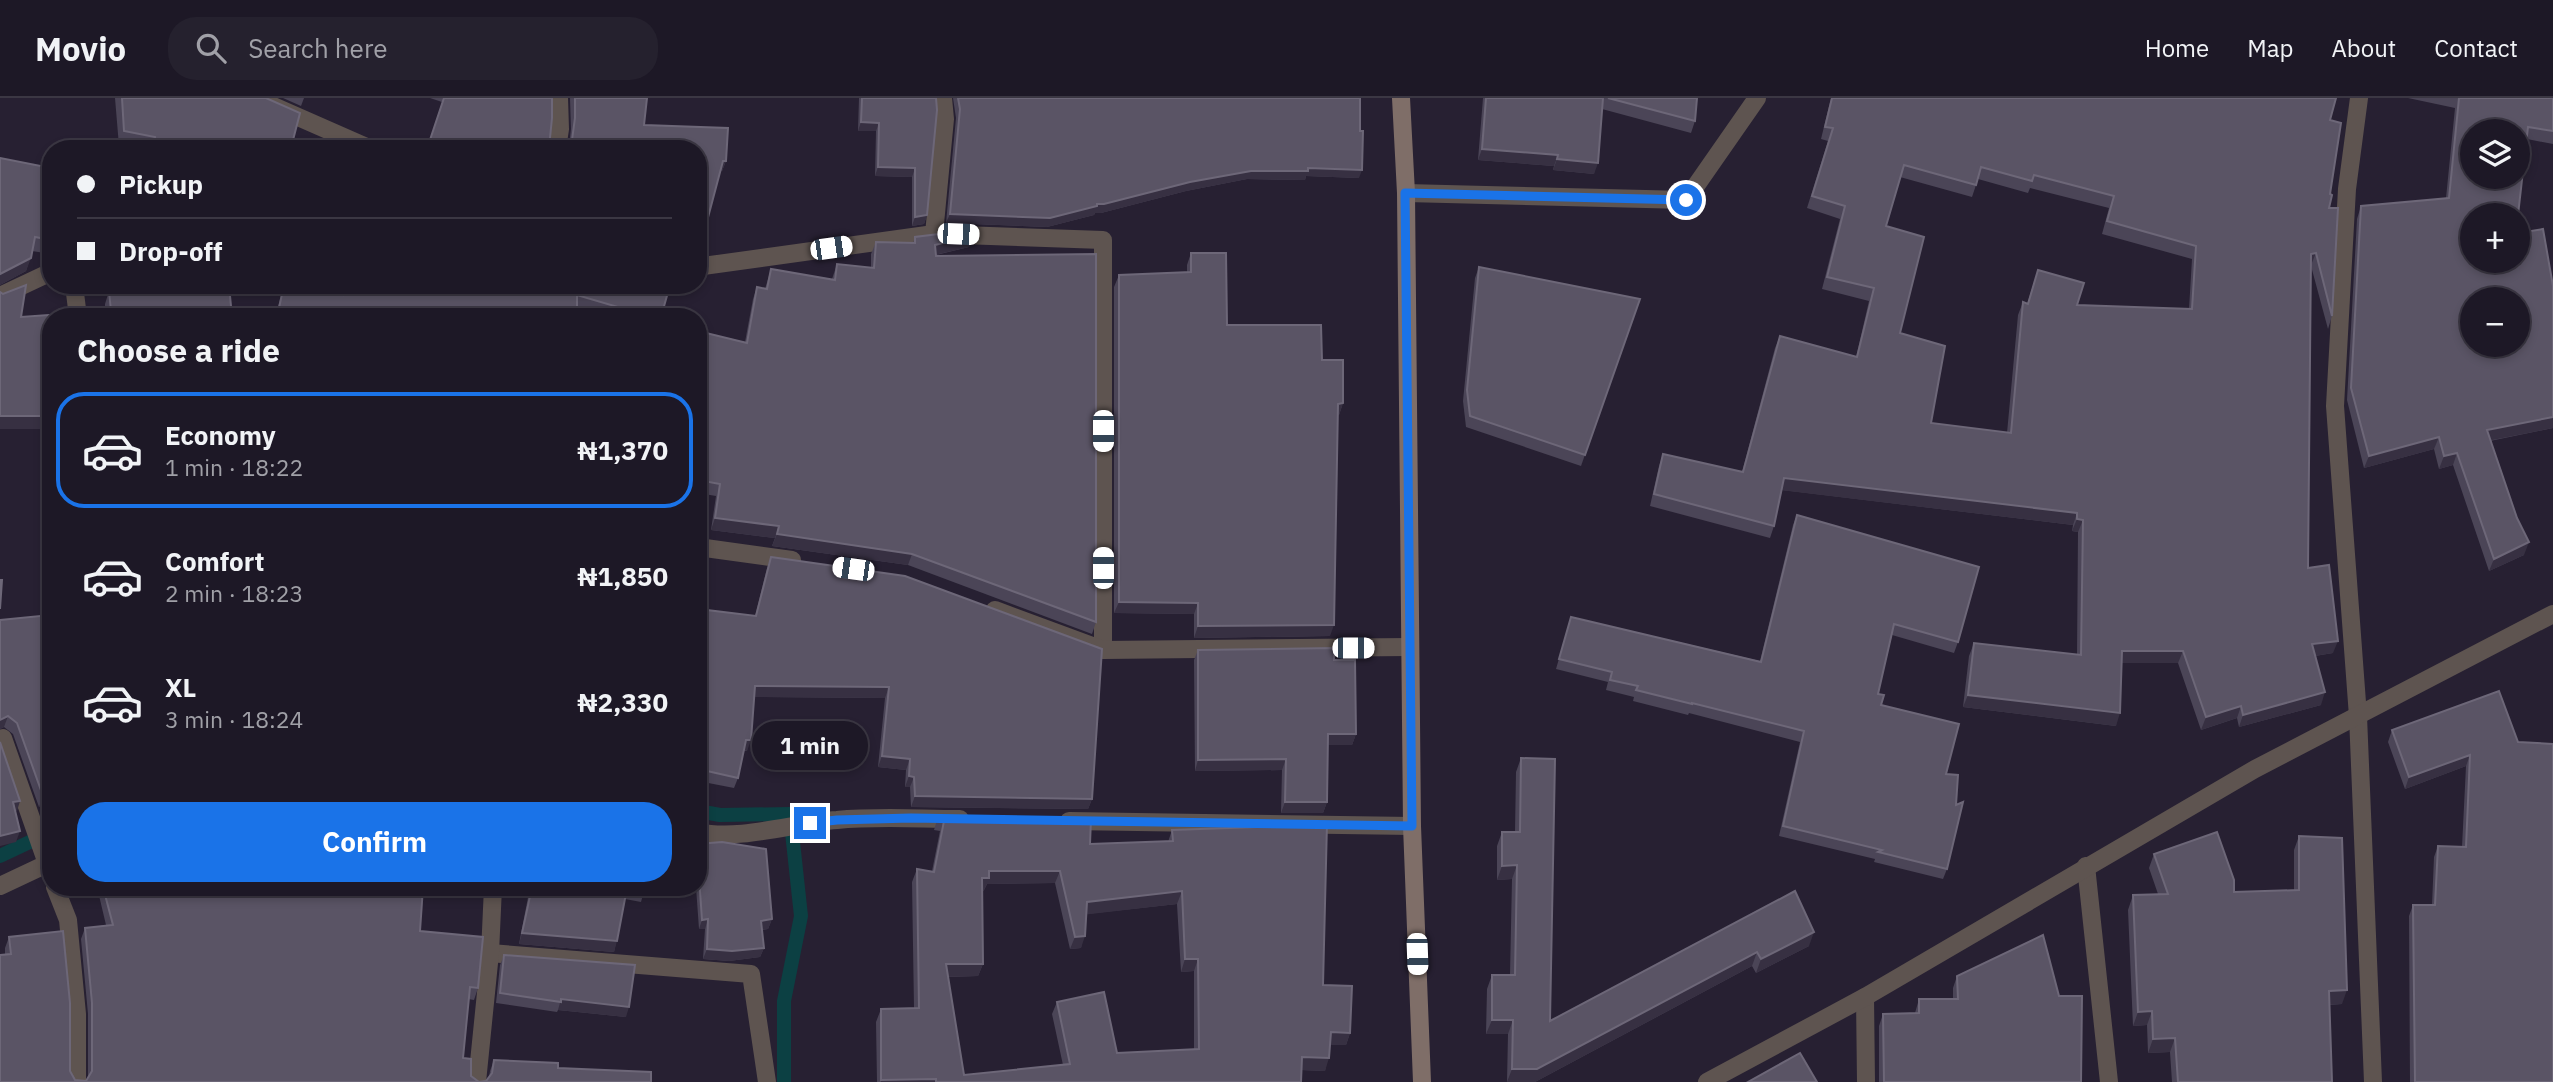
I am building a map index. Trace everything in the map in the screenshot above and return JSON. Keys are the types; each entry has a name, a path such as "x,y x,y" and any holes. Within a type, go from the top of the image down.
{"street":[{"path":"255,98 349,140"},
{"path":"558,140 559,98"},
{"path":"934,234 945,119 943,98"},
{"path":"1401,98 1405,193 1412,826 1422,1082"},
{"path":"1405,193 1686,200 1757,98"},
{"path":"2359,98 2347,189 2335,405 2358,716 2373,1082"},
{"path":"707,265 934,234 1103,240 1103,650"},
{"path":"0,296 42,276"},
{"path":"707,548 808,563"},
{"path":"979,604 1103,650 1409,647"},
{"path":"1707,1082 1865,997 2255,769 2553,614"},
{"path":"3,738 42,847"},
{"path":"707,834 837,820 977,820"},
{"path":"1057,821 1412,826"},
{"path":"2087,866 2109,1082"},
{"path":"0,886 42,870"},
{"path":"59,896 68,920 77,1014 76,1082"},
{"path":"477,1082 490,953 493,896"},
{"path":"490,953 751,974 766,1082"},
{"path":"1865,997 1866,1082"}],"building":[{"path":"122,98 266,98 300,113 293,140 154,140 155,137 124,131"},
{"path":"444,98 552,98 551,140 430,140"},
{"path":"575,98 647,98 644,125 728,128 726,161 723,161 707,221 707,140 572,140"},
{"path":"862,98 936,98 927,215 915,217 915,168 878,167 879,123 861,122"},
{"path":"958,98 1360,98 1362,170 1308,168 1308,171 1251,171 1190,182 1050,218 950,214 960,109"},
{"path":"1486,98 1603,98 1598,163 1557,159 1558,155 1482,149"},
{"path":"1608,98 1697,98 1695,121"},
{"path":"1832,98 2336,98 2330,120 2341,123 2329,208 2338,208 2332,316 2316,253 2311,254 2308,568 2329,565 2338,641 2312,644 2325,692 2243,715 2241,706 2206,717 2183,651 2122,651 2120,713 1968,695 1974,643 2081,655 2083,520 2077,519 2077,513 1784,478 1774,526 1654,494 1663,454 1743,472 1780,336 1857,357 1874,288 1827,277 1845,206 1812,196 1833,128 1825,127","holes":["1904,165 1976,185 1981,167 2032,181 2034,175 2114,196 2107,221 2196,246 2192,309 2077,305 2084,283 2038,270 2028,304 2023,302 2011,433 1931,423 1945,346 1900,333 1924,237 1886,226"]},
{"path":"2459,98 2553,98 2553,131 2530,127 2530,119 2460,119 2460,189 2521,189 2519,203 2460,203 2460,273 2530,273 2530,231 2543,229 2553,286 2553,417 2487,430 2517,518 2529,542 2494,559 2457,453 2444,456 2439,437 2369,456 2351,388 2361,206 2449,198"},
{"path":"0,158 42,166 42,238 35,237 31,258 0,274"},
{"path":"939,234 973,235 935,245 936,256 1096,254 1096,622 912,554 777,534 779,526 715,518 720,484 707,482 707,333 747,343 757,287 767,289 771,269 835,280 837,264 874,268 876,242 915,243 915,237"},
{"path":"1191,253 1226,253 1227,325 1321,325 1322,360 1343,360 1343,403 1338,404 1334,625 1198,626 1198,603 1119,602 1119,275 1191,272"},
{"path":"1479,267 1640,299 1585,455 1470,416 1467,390"},
{"path":"26,285 21,317 42,316 42,416 0,416 0,292 3,294"},
{"path":"109,294 230,294 231,308 111,308"},
{"path":"282,294 667,294 664,308 621,308 577,295 577,308 279,308"},
{"path":"1797,515 1979,567 1958,642 1894,624 1878,694 1884,695 1881,705 1959,724 1946,774 1958,775 1956,805 1963,802 1947,869 1783,826 1804,731 1636,690 1638,686 1610,680 1612,672 1559,659 1571,617 1761,662"},
{"path":"771,557 905,576 1102,649 1092,799 915,796 914,777 909,776 910,759 882,756 889,687 755,686 751,740 746,740 738,778 707,771 707,610 756,616"},
{"path":"42,616 42,793 17,723 8,716 0,720 0,620"},
{"path":"1334,648 1334,660 1355,660 1356,734 1328,734 1327,802 1285,802 1286,759 1198,760 1198,650"},
{"path":"2499,691 2518,742 2553,744 2553,1082 2415,1082 2413,905 2435,905 2438,846 2466,847 2470,755 2409,777 2392,730"},
{"path":"0,742 20,801 13,802 20,831 0,836"},
{"path":"1521,758 1555,759 1550,1021 1795,891 1814,932 1761,959 1757,952 1537,1069 1512,1069 1513,1020 1492,1020 1492,975 1515,975 1517,865 1502,866 1502,832 1520,832"},
{"path":"938,817 1091,819 1090,844 1173,841 1172,830 1327,823 1323,985 1352,986 1350,1033 1331,1032 1329,1058 1302,1057 1301,1082 881,1080 881,1009 919,1008 917,869 934,872 944,821 952,821","holes":["989,871 1060,871 1075,937 1085,936 1087,902 1182,891 1185,959 1198,959 1199,1049 1117,1053 1104,992 1057,1002 1070,1064 964,1075 946,964 983,964 982,878 989,878"]},
{"path":"2217,832 2234,880 2234,892 2299,890 2299,836 2342,838 2347,990 2329,991 2332,1082 2178,1082 2175,1038 2153,1039 2152,1011 2138,1012 2133,895 2168,894 2154,854"},
{"path":"722,842 766,849 772,919 761,921 764,948 732,951 707,949 708,919 702,920 700,896 707,896 707,843"},
{"path":"105,896 422,896 420,931 483,937 478,988 470,987 463,1058 471,1059 471,1076 479,1082 0,1082 0,955 11,954 9,937 63,931 70,1003 70,1071 75,1080 86,1081 92,1071 92,1003 85,928 113,925"},
{"path":"530,896 625,896 617,941 522,933"},
{"path":"2043,935 2059,996 2082,996 2081,1082 1884,1082 1883,1014 1919,1013 1919,999 1958,999 1957,976"},
{"path":"504,955 635,965 629,1007 561,999 561,1002 500,993"},
{"path":"1800,1053 1817,1082 1748,1082"},
{"path":"494,1060 558,1063 558,1068 651,1072 651,1082 479,1082 486,1081 492,1073"}],"waterway":[{"path":"707,813 720,815 790,814 801,916 784,1001 784,1082"},
{"path":"0,856 42,836"}],"route":[{"path":"810,823 911,818 1412,826 1405,193 1686,200"}]}
